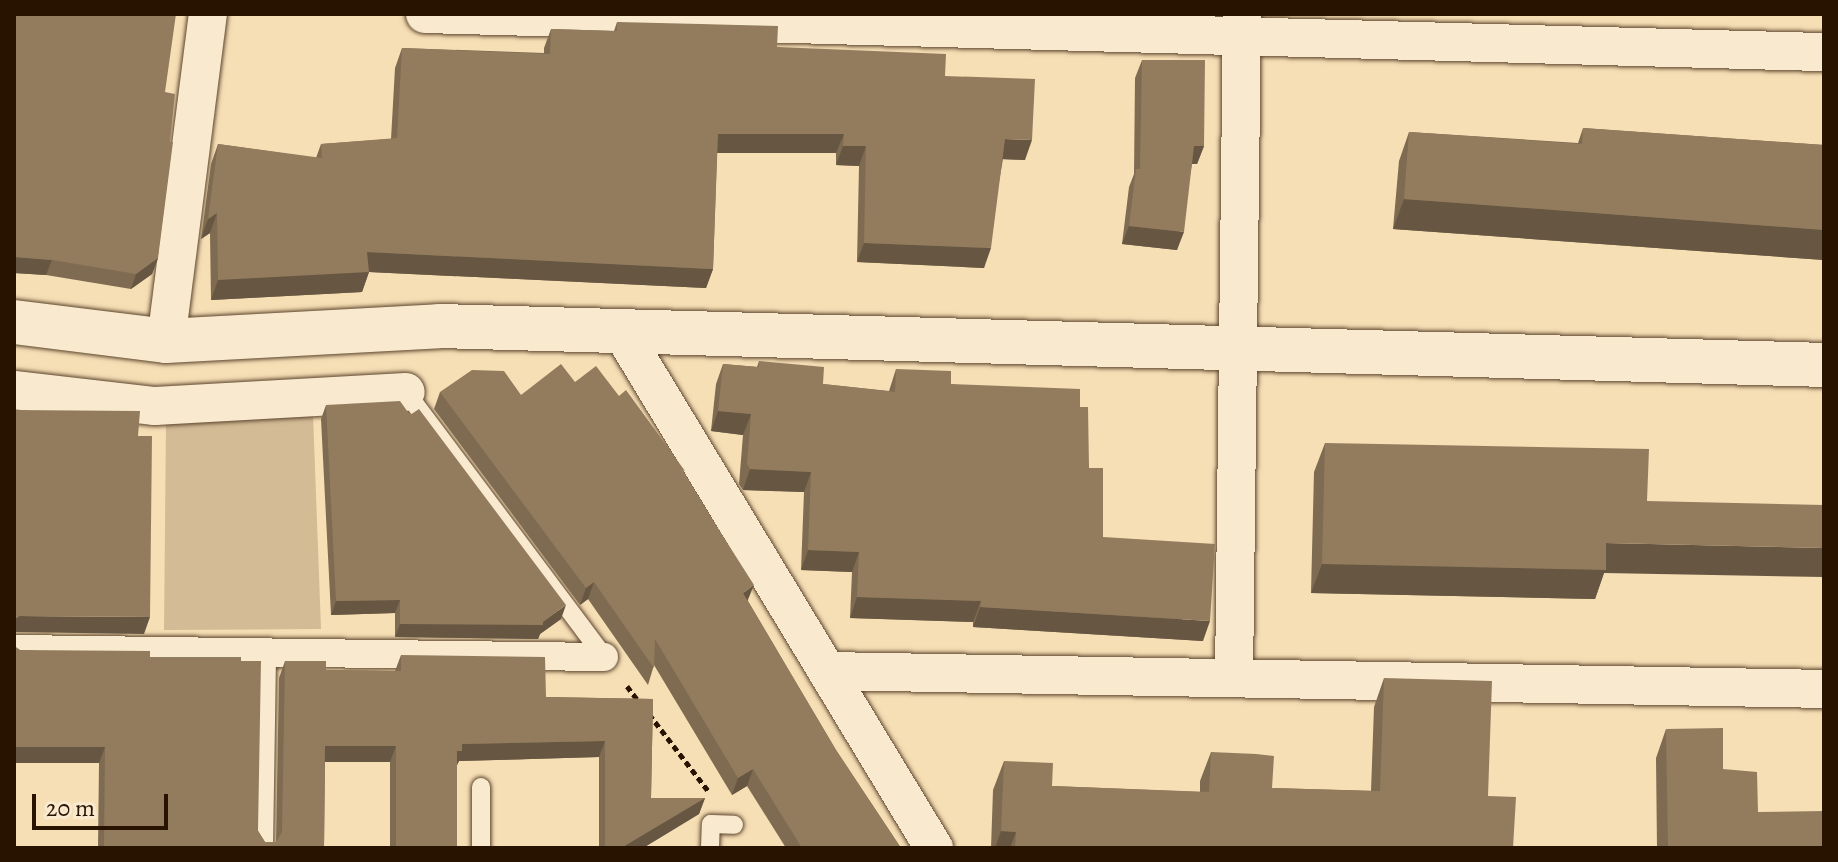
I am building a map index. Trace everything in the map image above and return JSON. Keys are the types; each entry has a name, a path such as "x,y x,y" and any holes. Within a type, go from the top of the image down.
{"street":[{"path":"166,341 208,14"},
{"path":"425,14 1242,25 1824,52"},
{"path":"1234,678 1242,25"},
{"path":"14,322 166,341 439,326 1824,365"},
{"path":"620,329 934,848"},
{"path":"14,390 155,406 406,392"},
{"path":"14,649 604,657"},
{"path":"827,671 1824,689"}],"lane":[{"path":"406,392 604,657"},
{"path":"264,848 267,653"},
{"path":"481,787 481,848"},
{"path":"710,848 711,824 734,825"}],"path":[{"path":"604,657 734,825"}],"shaded area":[{"path":"313,414 321,629 164,630 166,422"}],"building":[{"path":"14,14 176,14 165,92 175,94 170,142 173,142 158,258 136,274 14,257"},
{"path":"617,22 778,26 777,47 946,54 945,76 1035,79 1032,140 1005,139 991,248 864,243 866,146 843,146 844,134 718,134 713,269 367,252 369,272 218,280 217,213 208,219 218,144 322,158 321,144 397,138 402,48 550,54 551,29 617,31"},
{"path":"1142,60 1205,60 1204,146 1194,146 1184,232 1129,226 1136,169 1140,169"},
{"path":"1583,128 1824,145 1824,230 1404,199 1409,132 1582,144"},
{"path":"759,361 824,367 823,384 895,392 896,369 951,371 951,384 1080,389 1080,407 1088,407 1089,468 1103,468 1103,537 1215,544 1210,621 980,607 981,601 857,597 859,552 808,550 811,472 750,469 747,464 751,414 718,411 723,364 759,367"},
{"path":"561,364 575,382 596,366 619,396 626,390 685,471 681,470 754,585 743,593 836,750 901,848 802,848 753,769 738,778 655,639 654,668 594,582 586,588 440,392 472,370 504,371 521,395"},
{"path":"400,401 410,415 419,409 566,605 543,625 400,624 400,600 336,601 326,405"},
{"path":"14,410 140,411 138,436 152,436 150,617 19,616 14,619"},
{"path":"1325,443 1649,449 1647,501 1824,505 1824,548 1606,543 1606,570 1322,564"},
{"path":"14,646 20,650 150,651 150,657 241,657 241,661 261,661 258,831 265,842 276,842 282,832 285,661 326,661 326,670 401,671 401,655 545,657 546,697 653,699 651,798 705,798 621,848 605,848 605,741 462,744 462,751 457,751 457,848 396,848 396,746 325,746 324,848 104,848 105,747 14,747"},
{"path":"1384,678 1492,681 1488,796 1516,797 1513,848 1015,848 1016,832 1001,831 1004,761 1053,763 1052,786 1209,792 1211,752 1256,754 1274,756 1272,788 1380,791"},
{"path":"1723,728 1723,769 1757,772 1758,812 1824,811 1824,848 1668,848 1666,729"}]}
